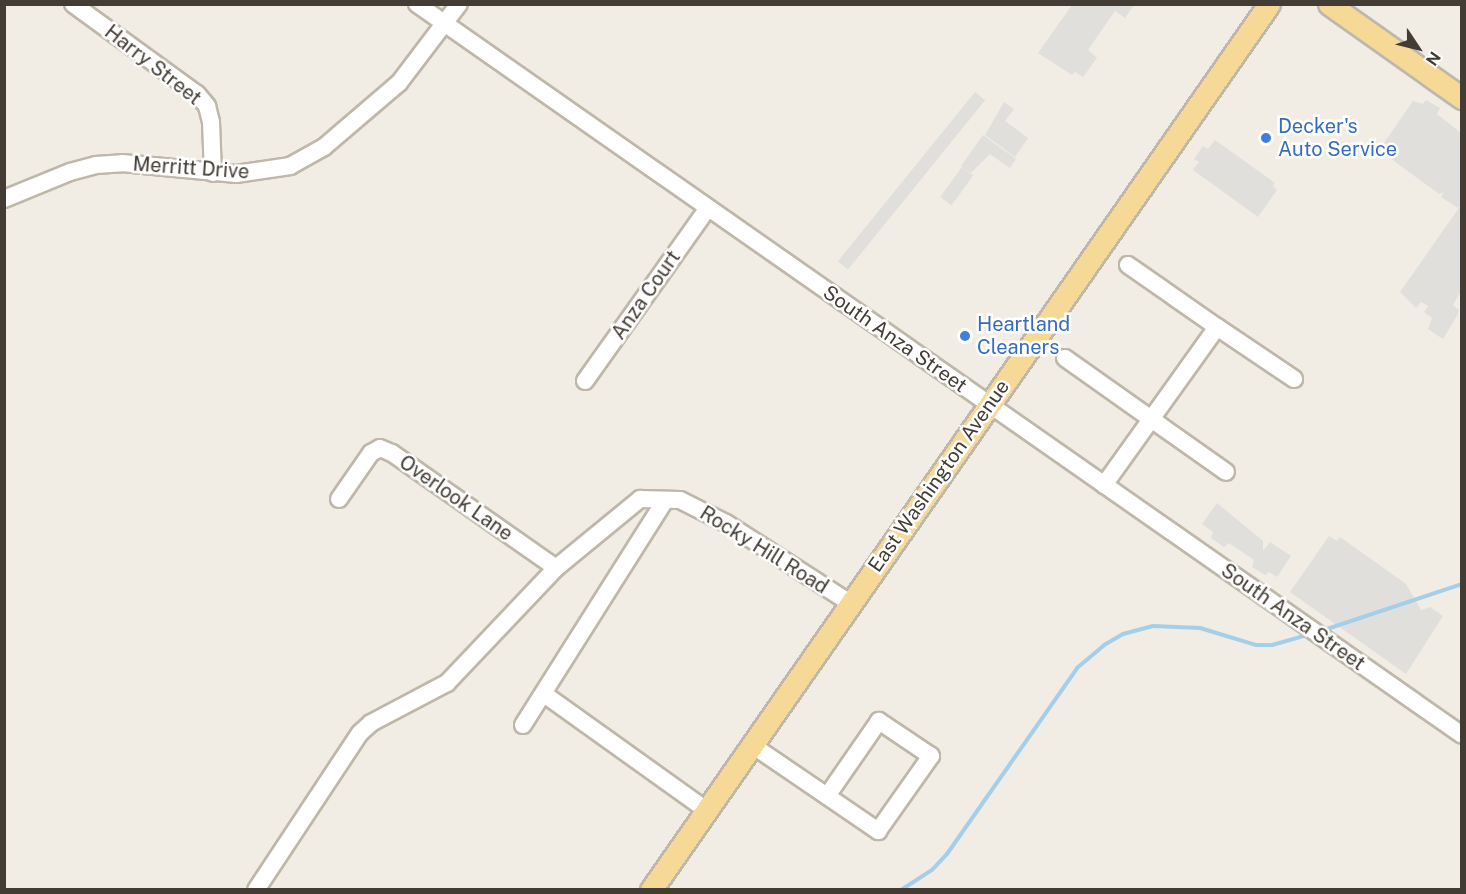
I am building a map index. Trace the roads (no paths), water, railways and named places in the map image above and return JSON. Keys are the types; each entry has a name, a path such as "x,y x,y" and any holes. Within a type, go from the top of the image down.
{"main road":[{"name":"East Washington Avenue","path":"651,890 1269,4"},
{"path":"1329,4 1461,98"}],"street":[{"name":"Harry Street","path":"73,4 197,94 207,106 211,122 213,173"},
{"name":"South Anza Street","path":"417,4 1461,735"},
{"name":"Merritt Drive","path":"4,199 69,171 96,165 122,163 213,173 264,172 290,166 324,147 408,74 459,4"},
{"name":"Anza Court","path":"585,381 708,208"},
{"path":"1128,265 1294,379"},
{"path":"1104,485 1217,327"},
{"path":"1065,358 1226,472"},
{"name":"Overlook Lane","path":"339,499 371,453 380,448 392,453 556,568"},
{"name":"Rocky Hill Road","path":"556,568 640,500 680,500 726,523 850,603"},
{"path":"523,725 544,694 607,586 665,500"},
{"path":"256,890 310,803 360,733 370,723 447,683 556,568"},
{"path":"544,694 706,810"},
{"path":"752,745 878,831 931,756 879,721 827,796"}],"waterway":[{"path":"1321,631 1462,584"},
{"path":"901,890 932,870 947,854 1077,668 1104,645 1123,634 1153,626 1200,628 1256,645 1272,645 1311,634"}],"place":[{"name":"Decker's Auto Service","path":"1266,138"},
{"name":"Heartland Cleaners","path":"965,336"}]}
